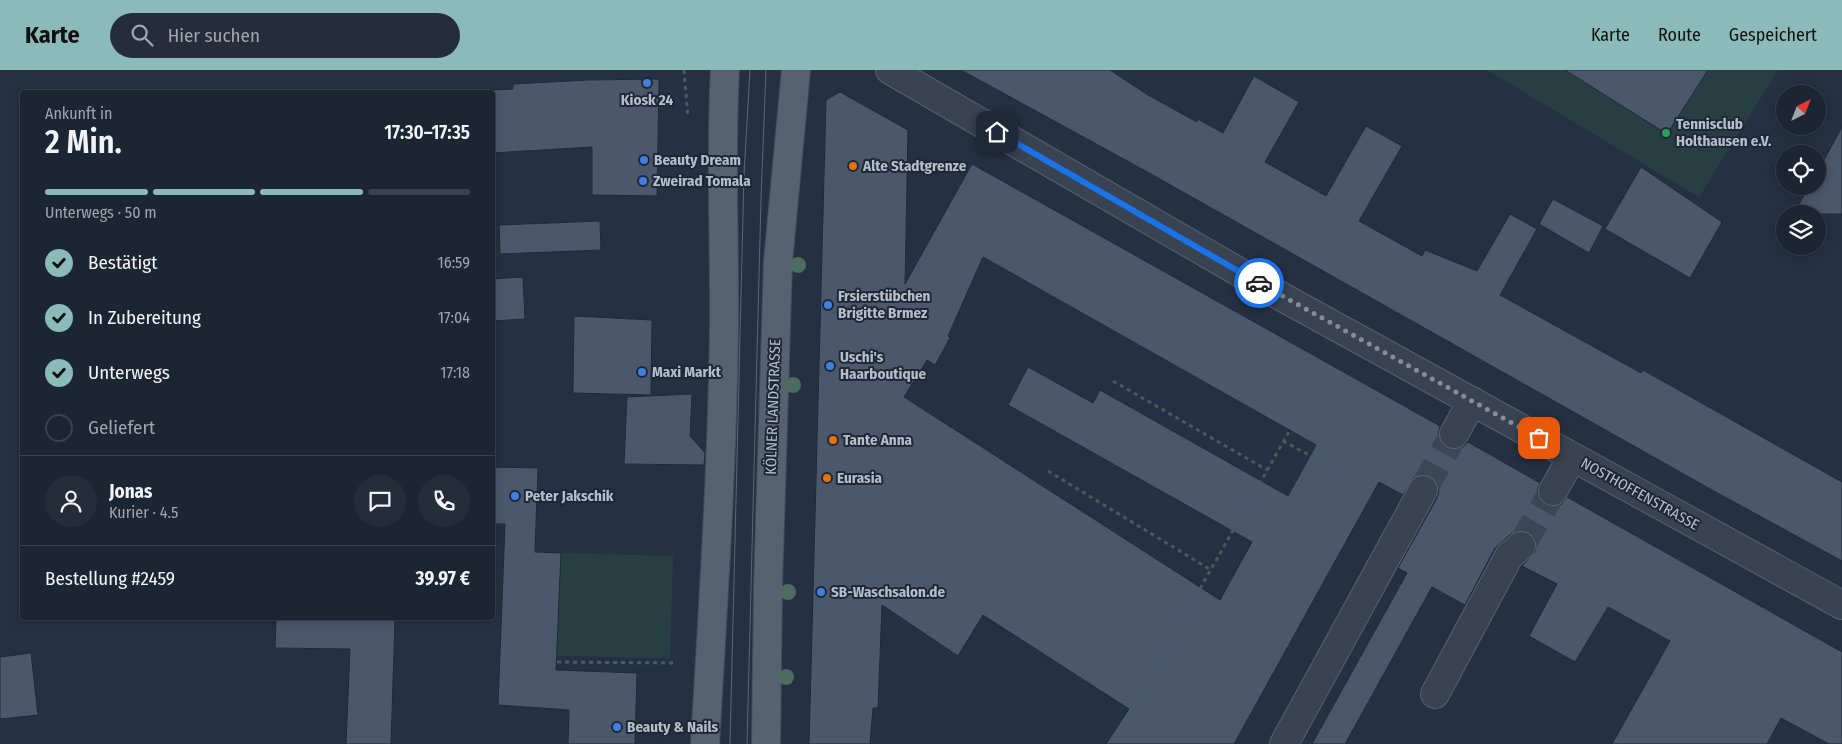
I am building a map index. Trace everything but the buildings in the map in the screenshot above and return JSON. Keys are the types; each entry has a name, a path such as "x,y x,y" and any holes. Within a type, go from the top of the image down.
{"main road":[{"path":"705,744 717,540 723,341 722,118 725,70"},
{"name":"KÖLNER LANDSTRASSE","path":"766,744 768,586 778,262 796,70"}],"street":[{"name":"NOSTHOFFENSTRASSE","path":"890,70 1284,298 1842,605"},
{"path":"1454,434 1472,401"},
{"path":"1553,491 1572,457"},
{"path":"1284,744 1422,490"},
{"path":"1435,694 1509,556 1521,546"}],"path":[{"path":"1113,381 1267,470"},
{"path":"1129,714 1290,430"},
{"path":"1283,441 1335,469"},
{"path":"1048,471 1210,570"},
{"path":"557,662 680,663"}],"green space":[{"name":"Tennisclub Holthausen e.V.","path":"1487,70 1778,70 1699,197"},
{"path":"561,553 673,556 670,658 557,656"}],"tunnel":[{"path":"1423,490 1454,434"},
{"path":"1521,546 1553,491"}],"tram line":[{"path":"730,744 744,174 750,70"},
{"path":"747,744 766,70"}],"way so far":[{"path":"1259,283 1539,438"}],"place":[{"name":"Kiosk 24","path":"647,83"},
{"name":"Tennisclub Holthausen e.V.","path":"1666,133"},
{"name":"Beauty Dream","path":"644,160"},
{"name":"Alte Stadtgrenze","path":"853,166"},
{"name":"Zweirad Tomala","path":"643,181"},
{"name":"Frsierstübchen Brigitte Brmez","path":"828,305"},
{"name":"Uschi's Haarboutique","path":"830,366"},
{"name":"Maxi Markt","path":"642,372"},
{"name":"Tante Anna","path":"833,440"},
{"name":"Eurasia","path":"827,478"},
{"name":"Peter Jakschik","path":"515,496"},
{"name":"SB-Waschsalon.de","path":"821,592"},
{"name":"Beauty & Nails","path":"617,727"}],"route":[{"path":"997,132 1259,283"}]}
